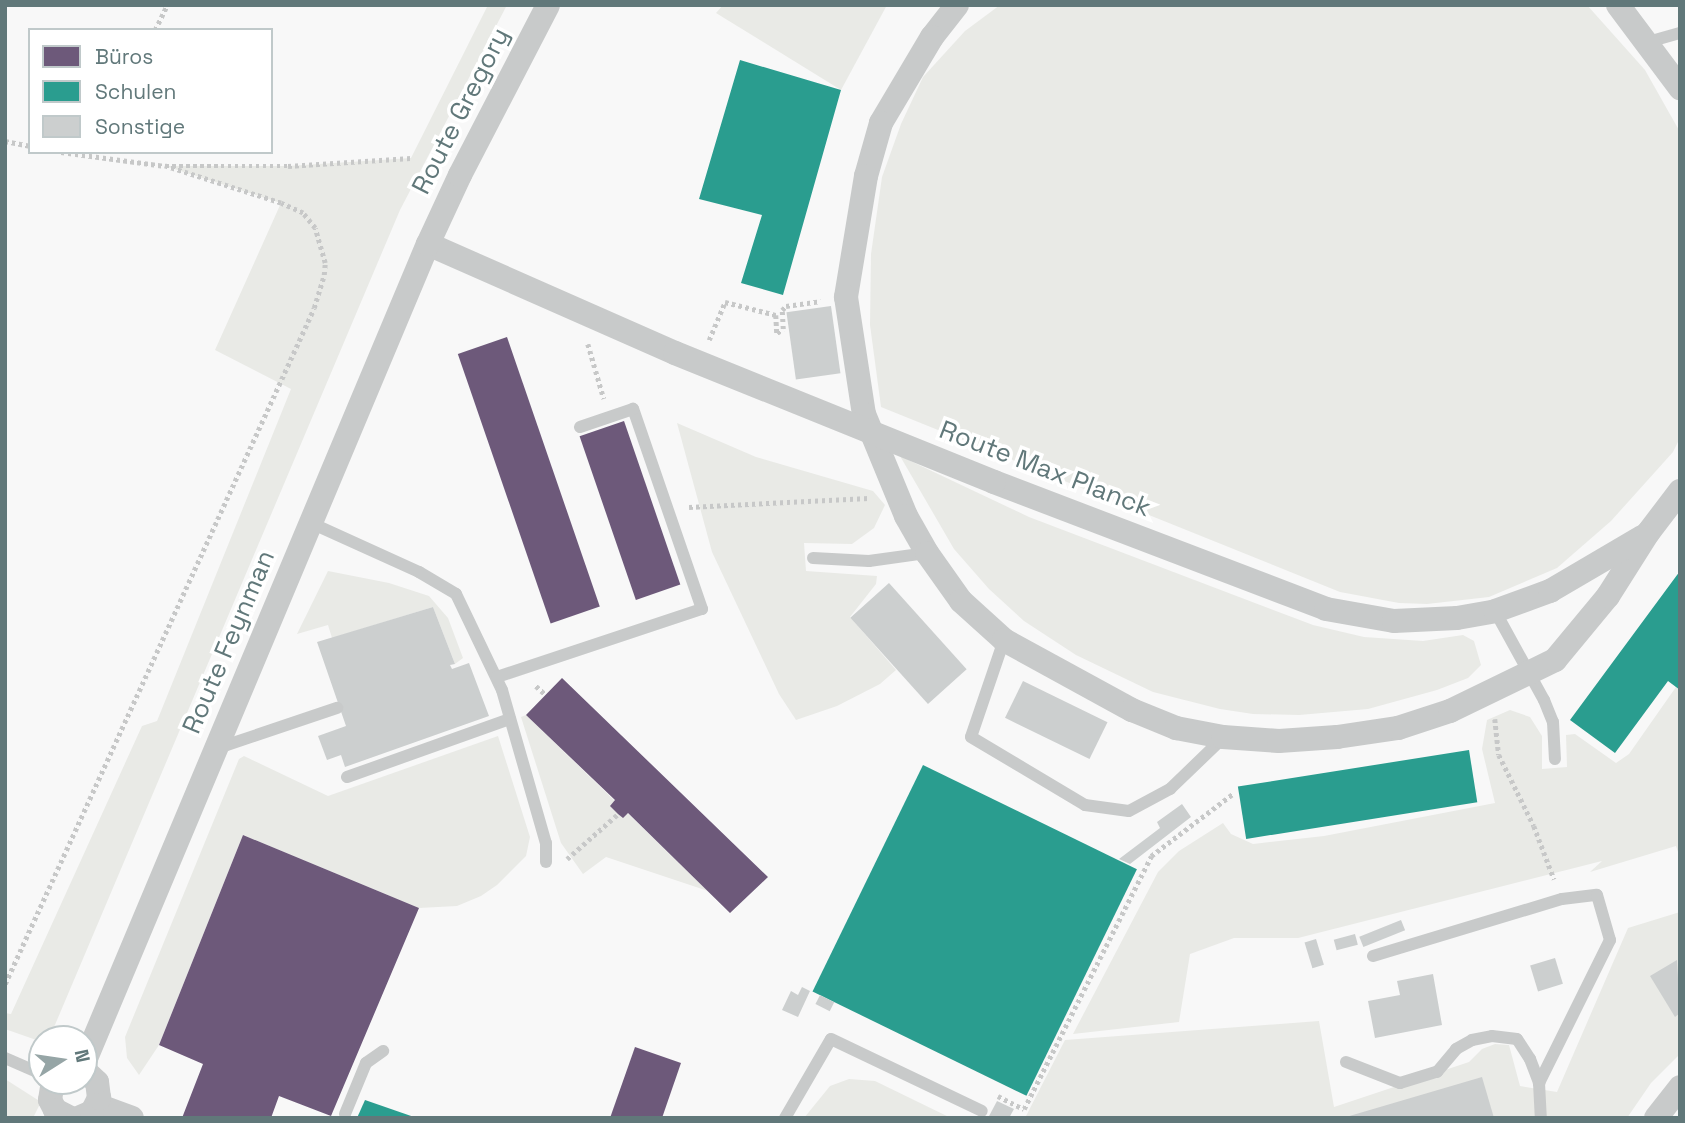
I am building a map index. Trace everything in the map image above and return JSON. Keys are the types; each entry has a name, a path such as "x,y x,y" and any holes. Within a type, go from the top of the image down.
{"street":[{"name":"Route Gregory","path":"428,244 460,175 548,5"},
{"path":"957,5 932,37 881,123 866,176 846,298 864,414 881,462 927,553 961,601 1004,640 1034,660 1132,710 1176,728 1223,737 1279,741 1337,737 1398,728 1450,711 1487,695 1555,660 1608,596 1680,491"},
{"path":"1618,5 1680,88"},
{"name":"Route Max Planck","path":"428,244 578,312 993,482 1326,609 1394,621 1457,618 1495,611 1550,591 1648,534"},
{"name":"Route Feynman","path":"98,1030 428,244"},
{"path":"1656,1118 1680,1087"},
{"path":"51,1095 50,1100 75,1115 132,1118"},
{"path":"75,1115 96,1095"}],"lane":[{"path":"1648,42 1680,33"},
{"path":"496,677 702,609 633,409 580,427"},
{"path":"311,523 419,572 456,594 496,677 546,843 546,862"},
{"path":"813,558 869,561 927,553"},
{"path":"1495,611 1553,722 1555,759"},
{"path":"1004,640 971,737 1085,805 1129,811 1170,789 1223,737"},
{"path":"218,748 337,708"},
{"path":"347,777 510,719"},
{"path":"1373,956 1562,899 1597,895 1610,940 1539,1083"},
{"path":"1346,1062 1400,1083 1437,1072 1456,1049 1472,1040 1492,1036 1517,1039 1530,1059 1539,1083 1541,1118"},
{"path":"785,1118 831,1039 982,1111"},
{"path":"345,1114 366,1063 383,1051"},
{"path":"5,1058 28,1068"}],"path":[{"path":"156,28 167,5"},
{"path":"5,141 28,146"},
{"path":"5,984 314,307 324,275 322,249 315,228 303,213 281,203 165,166 95,155"},
{"path":"165,166 288,166 411,158"},
{"path":"699,362 725,302 776,315 777,333 780,334 783,329 782,310 786,306 846,298"},
{"path":"578,312 609,417"},
{"path":"700,506 868,497"},
{"path":"1487,695 1496,726 1500,755 1534,826 1562,899"},
{"path":"1024,1109 1151,856 1234,793"},
{"path":"546,862 570,858 618,814"}],"shaded area":[{"path":"488,5 507,5 400,210 55,1025 28,1025 28,1037 5,1029 5,1013 11,1014 142,726 157,721 291,389 215,350 281,203 165,166 288,166 411,158"},
{"path":"723,5 887,5 841,90 716,13"},
{"path":"1000,5 1587,5 1645,70 1680,132 1680,438 1673,452 1611,521 1557,568 1489,597 1427,604 1399,603 1340,592 881,407 870,325 871,254 882,177 901,124 923,77 965,31"},
{"path":"677,423 756,457 873,491 885,505 874,528 852,544 804,543 806,571 877,576 876,584 850,617 896,670 880,684 837,706 796,720 779,694 712,552"},
{"path":"900,456 1029,517 1313,625 1364,637 1423,641 1463,635 1474,641 1481,665 1468,678 1437,690 1368,709 1299,715 1253,714 1220,709 1153,692 1076,655 1024,621 989,589 954,549"},
{"path":"328,571 389,583 429,596 448,618 463,658 455,664 433,607 332,638 328,625 297,634"},
{"path":"1676,687 1680,690 1680,858 1676,846 1590,872 1602,861 1298,938 1234,938 1190,954 1179,1022 1073,1034 1158,872 1179,851 1223,823 1231,834 1253,844 1324,836 1495,803 1482,749 1487,720 1510,710 1530,717 1542,736 1542,769 1567,767 1566,735 1575,734 1616,763 1629,754"},
{"path":"526,715 708,891 606,857 583,874 561,843 521,717"},
{"path":"498,736 530,837 526,856 497,885 481,896 457,906 419,908 243,835 159,1045 139,1075 127,1058 125,1037 239,759 244,756 328,796"},
{"path":"1680,912 1680,1054 1651,1083 1627,1118 1025,1118 1065,1040 1319,1021 1334,1107 1469,1062 1482,1049 1495,1044 1509,1045 1520,1086 1557,1092 1628,928"},
{"path":"5,1079 41,1102 33,1118 5,1118"},
{"path":"849,1079 875,1081 951,1118 804,1118 830,1086"}],"building: Büros":[{"path":"507,337 600,606 551,623 458,354"},
{"path":"624,421 680,585 636,600 580,436"},
{"path":"562,678 768,877 730,913 628,813 623,818 618,814 610,806 615,800 526,715"},
{"path":"243,835 419,908 331,1116 279,1096 271,1118 182,1118 203,1064 159,1045"},
{"path":"635,1047 681,1063 662,1118 610,1118"}],"building: Schulen":[{"path":"740,60 841,90 783,295 741,283 762,215 699,199"},
{"path":"1680,571 1680,690 1668,681 1615,753 1570,720"},
{"path":"1469,750 1477,802 1246,839 1238,787"},
{"path":"923,765 1137,869 1026,1096 813,991"},
{"path":"365,1100 414,1117 414,1118 357,1118"}],"building: Sonstige":[{"path":"831,306 840,373 796,380 786,312"},
{"path":"889,583 967,669 928,704 850,618"},
{"path":"433,607 455,664 450,665 452,669 469,663 489,716 345,767 341,755 327,760 318,736 346,726 317,642"},
{"path":"1023,681 1107,722 1090,759 1005,718"},
{"path":"1182,804 1191,817 1130,864 1119,859 1160,828 1157,822"},
{"path":"1401,920 1405,930 1363,947 1359,937"},
{"path":"1355,934 1358,945 1337,950 1334,940"},
{"path":"1316,939 1324,965 1312,968 1305,943"},
{"path":"1555,958 1563,984 1538,991 1530,966"},
{"path":"1677,960 1680,1013 1675,1017 1650,976"},
{"path":"1433,974 1442,1025 1375,1038 1368,1001 1400,995 1397,981"},
{"path":"802,987 810,991 798,1017 782,1010 791,991 798,995"},
{"path":"820,995 834,1002 830,1011 815,1004"},
{"path":"1482,1077 1494,1118 1346,1118 1346,1117"},
{"path":"997,1101 1014,1109 1009,1118 988,1118"}]}
